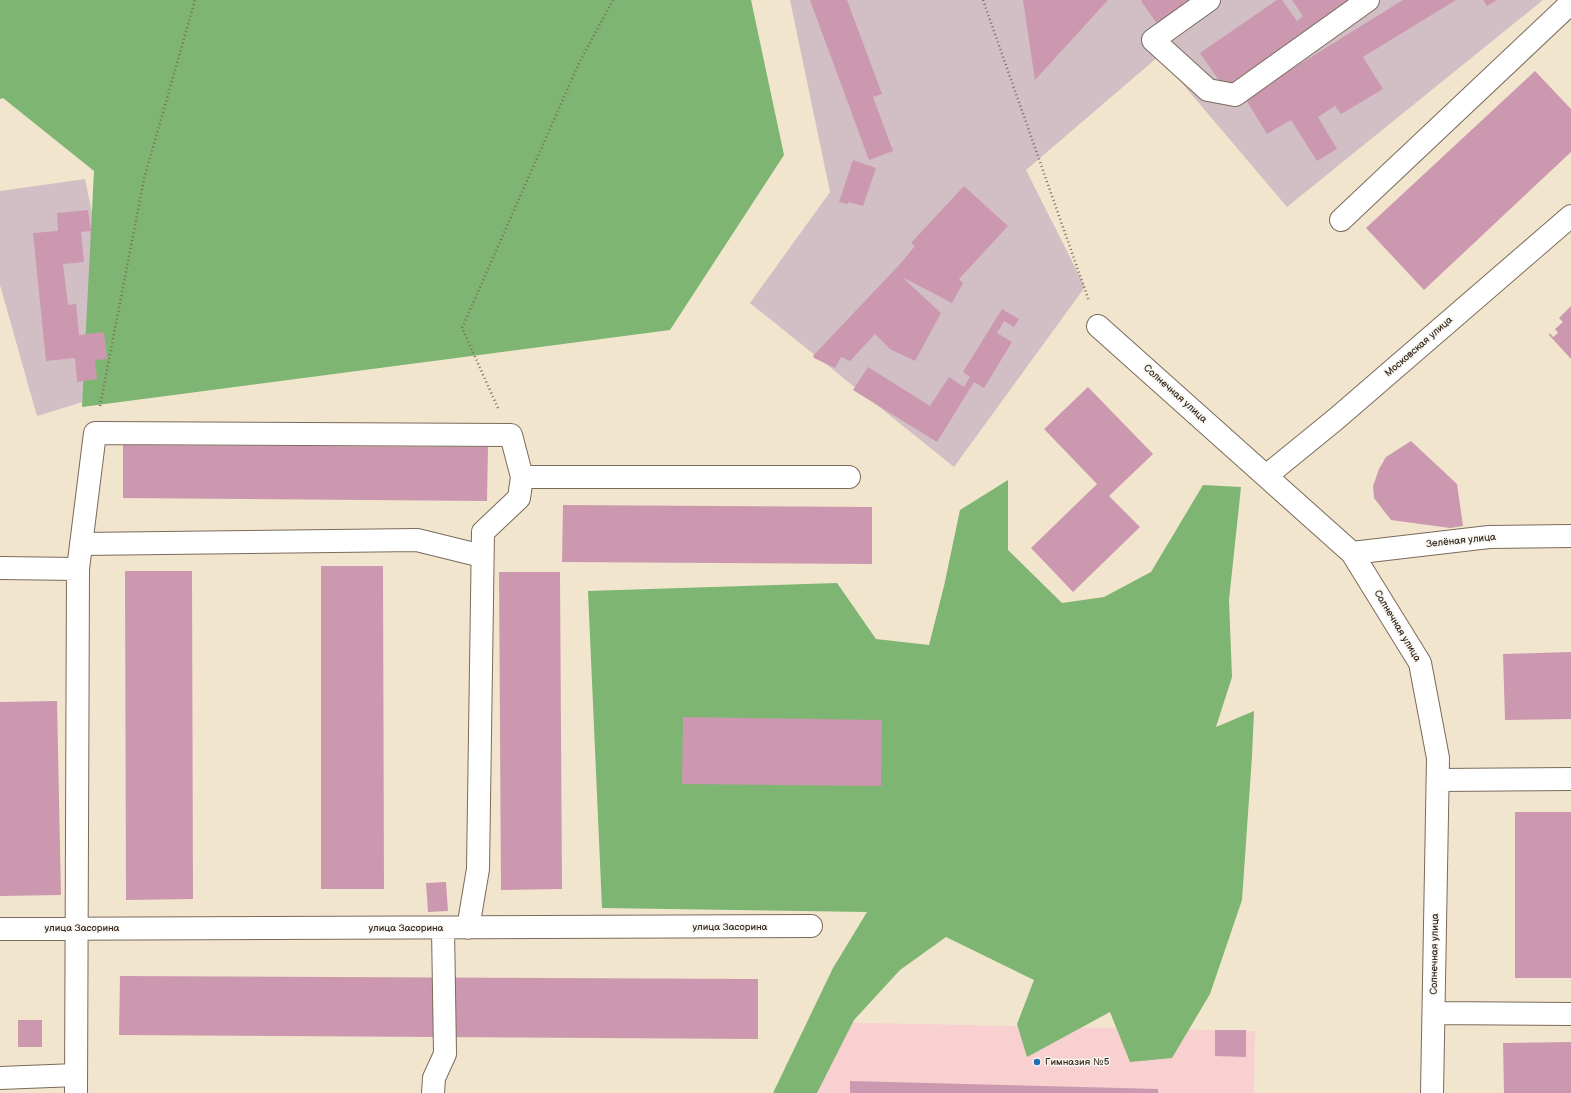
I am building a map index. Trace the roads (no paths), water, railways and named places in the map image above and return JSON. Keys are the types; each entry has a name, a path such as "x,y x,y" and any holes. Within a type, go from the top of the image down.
{"street":[{"path":"1209,0 1154,40 1208,90 1235,95 1368,0"},
{"path":"1341,220 1571,3"},
{"name":"Московская улица","path":"1266,476 1336,419 1571,216"},
{"name":"Солнечная улица","path":"1098,326 1352,553 1420,663 1438,758 1432,1093"},
{"path":"0,1078 76,1084 78,569 95,433 511,435 522,477 520,498 482,532 478,870 468,928"},
{"path":"522,477 849,477"},
{"name":"Зелёная улица","path":"1352,553 1489,538 1571,536"},
{"path":"81,544 417,540 482,556"},
{"path":"0,568 78,569"},
{"path":"1438,780 1571,779"},
{"name":"улица Засорина","path":"0,929 812,926"},
{"path":"433,1093 434,1078 445,1054 443,928"},
{"path":"1434,1013 1571,1014"}],"place":[{"name":"Гимназия №5","path":"1037,1062"}]}
